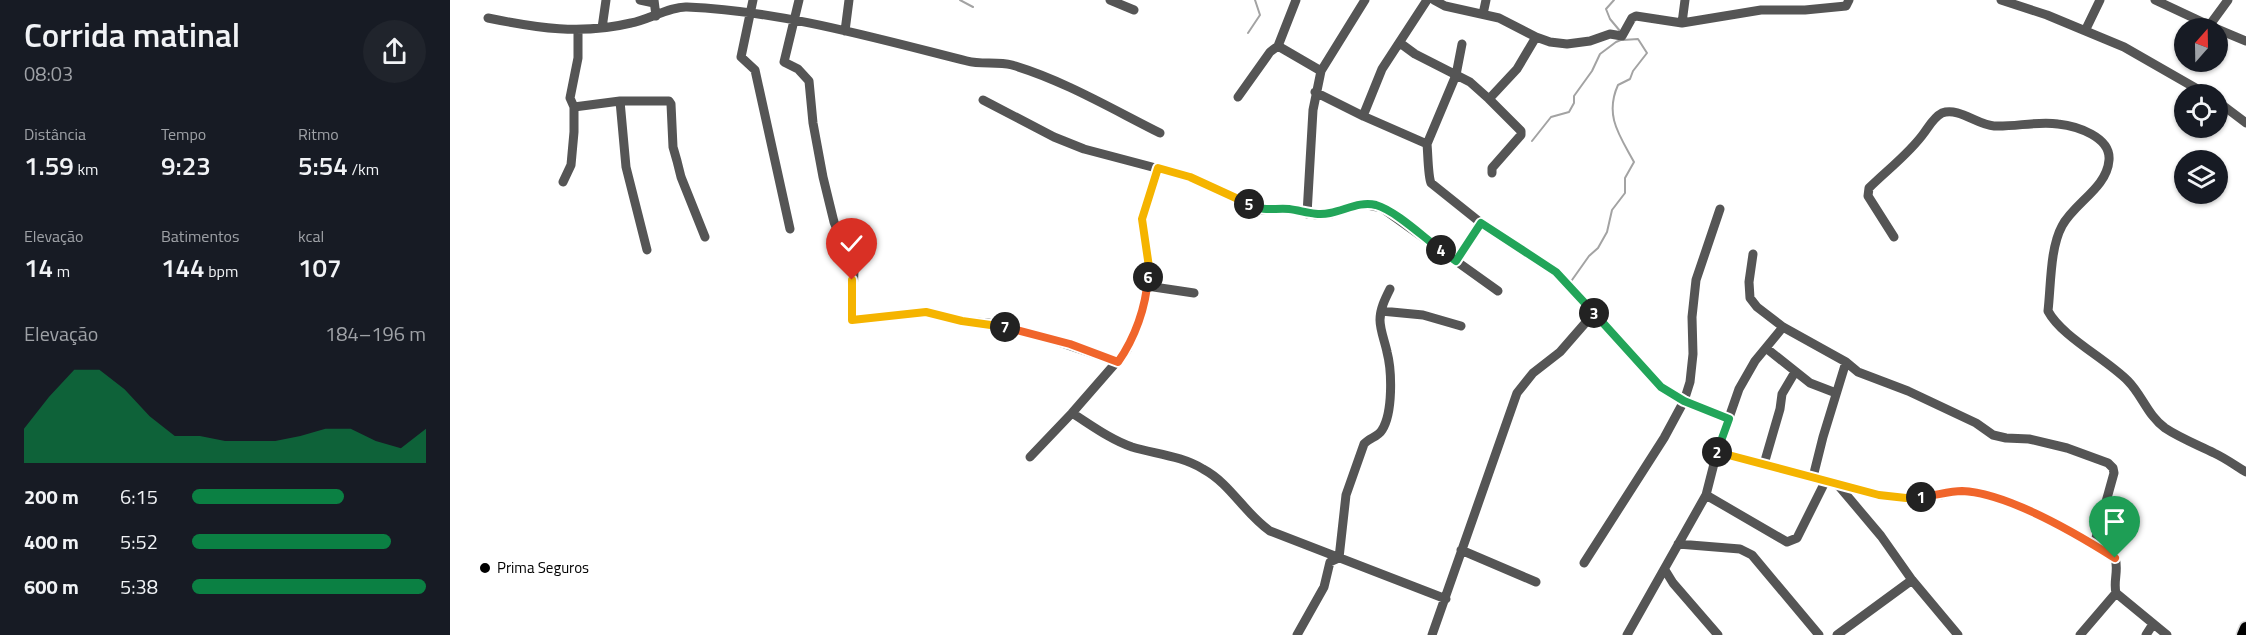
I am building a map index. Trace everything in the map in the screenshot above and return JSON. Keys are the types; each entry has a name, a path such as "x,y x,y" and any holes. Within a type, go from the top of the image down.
{"main road":[{"path":"2243,635 2246,628"}],"street":[{"path":"602,28 606,0"},
{"path":"640,0 654,2 656,16"},
{"path":"753,0 741,57 755,70 790,230"},
{"path":"800,0 784,62 798,69 809,81 813,123 823,177 834,222 854,270 852,320 926,312 962,321 988,323 1038,334 1118,362"},
{"path":"845,32 849,0"},
{"path":"1110,0 1134,10"},
{"path":"1238,97 1270,52 1278,46 1296,0"},
{"path":"1307,214 1312,110 1321,71 1365,0"},
{"path":"1363,116 1382,69 1427,0"},
{"path":"1434,0 1444,6 1499,18 1536,38 1567,44 1590,41 1610,34 1622,36 1632,18 1636,16 1683,23 1761,10 1805,10 1846,6 1849,0"},
{"path":"1483,14 1486,0"},
{"path":"1683,23 1685,0"},
{"path":"2001,0 2124,47 2189,84"},
{"path":"2085,31 2100,0"},
{"path":"2155,0 2193,18"},
{"path":"2219,18 2228,0"},
{"path":"488,18 531,27 578,31 631,24 680,6 795,21 891,40 976,63 1012,65 1072,88 1160,133"},
{"path":"563,182 571,165 574,107 570,98 578,58 578,31"},
{"path":"2228,34 2246,41"},
{"path":"1489,99 1517,69 1536,38"},
{"path":"1400,42 1415,54 1470,82 1521,131 1521,135 1492,168 1492,173"},
{"path":"1462,44 1456,75 1427,144 1431,183 1481,223 1556,272 1661,387 1684,401 1729,419"},
{"path":"1278,46 1321,71"},
{"path":"1316,92 1427,144"},
{"path":"574,107 620,101 669,100 673,147 681,177 705,237"},
{"path":"983,100 1084,149 1190,177 1262,210 1291,209 1307,214 1331,213 1363,204 1388,210 1498,291"},
{"path":"620,101 626,167 647,250"},
{"path":"2228,109 2246,123"},
{"path":"1894,237 1868,196 1869,188 1917,142 1936,117 1944,112 1964,115 1974,121 1994,126 2057,124 2097,137 2107,146 2109,159 2106,170 2098,185 2072,211 2056,237 2048,311 2053,320 2112,366 2129,383 2155,420 2181,438 2217,454 2246,472"},
{"path":"1030,457 1118,362 1126,350 1142,313 1148,286 1149,267 1142,219 1158,168"},
{"path":"1584,563 1664,438 1684,401 1690,382 1693,354 1692,317 1696,280 1720,209"},
{"path":"1456,261 1481,223"},
{"path":"1753,254 1749,282 1750,298 1757,307 1783,327 1846,362 1858,372 1908,391 1976,423 1993,435 2030,439 2067,448 2108,463 2114,473 2094,545"},
{"path":"1148,286 1194,293"},
{"path":"1339,558 1344,506 1349,484 1364,444 1382,431 1388,410 1390,374 1380,323 1381,311 1390,289"},
{"path":"1381,311 1424,315 1461,326"},
{"path":"1432,635 1517,393 1533,373 1560,352 1594,313"},
{"path":"1627,635 1706,495 1717,452 1739,389 1755,361 1783,327"},
{"path":"1766,348 1810,383 1836,393"},
{"path":"1814,477 1846,362"},
{"path":"1764,464 1782,394 1795,372"},
{"path":"1072,413 1130,446 1183,459 1201,467 1218,478 1256,522 1270,531 1446,599"},
{"path":"1717,452 1879,495 1906,498 1962,491 1988,496 2020,507 2115,558 2118,567 2114,585 2116,593 2167,635"},
{"path":"1706,495 1788,542 1797,538 1825,482"},
{"path":"1838,485 1958,635"},
{"path":"1678,544 1740,549 1752,555 1819,635"},
{"path":"1461,550 1536,582"},
{"path":"1297,635 1324,587 1330,562 1339,558"},
{"path":"1665,570 1672,583 1718,635"},
{"path":"1837,635 1912,580"},
{"path":"2080,635 2116,593"},
{"path":"2146,635 2153,624"}],"waterway":[{"path":"960,0 973,7"},
{"path":"1248,33 1260,15 1255,0"},
{"path":"1614,0 1606,9 1610,19 1620,31"},
{"path":"1532,141 1551,117 1569,112 1574,103 1574,96 1592,71 1600,54 1623,39"},
{"path":"1572,280 1589,256 1598,248 1607,232 1612,210 1625,193 1625,178 1634,162 1613,116 1614,96 1618,85 1630,79 1633,71 1647,53 1638,39 1623,40"}],"place":[{"name":"Prima Seguros","path":"485,568"}],"route":[{"path":"852,280 852,320 926,312 962,321 988,323 1038,334 1118,362 1126,350 1142,313 1148,286 1149,267 1142,219 1158,168 1190,177 1262,210 1291,209 1315,215 1363,204 1374,205 1388,210 1456,261 1481,223 1556,272 1661,387 1684,401 1729,419 1717,452 1879,495 1906,498 1962,491 1988,496 2045,518 2115,558"}]}
